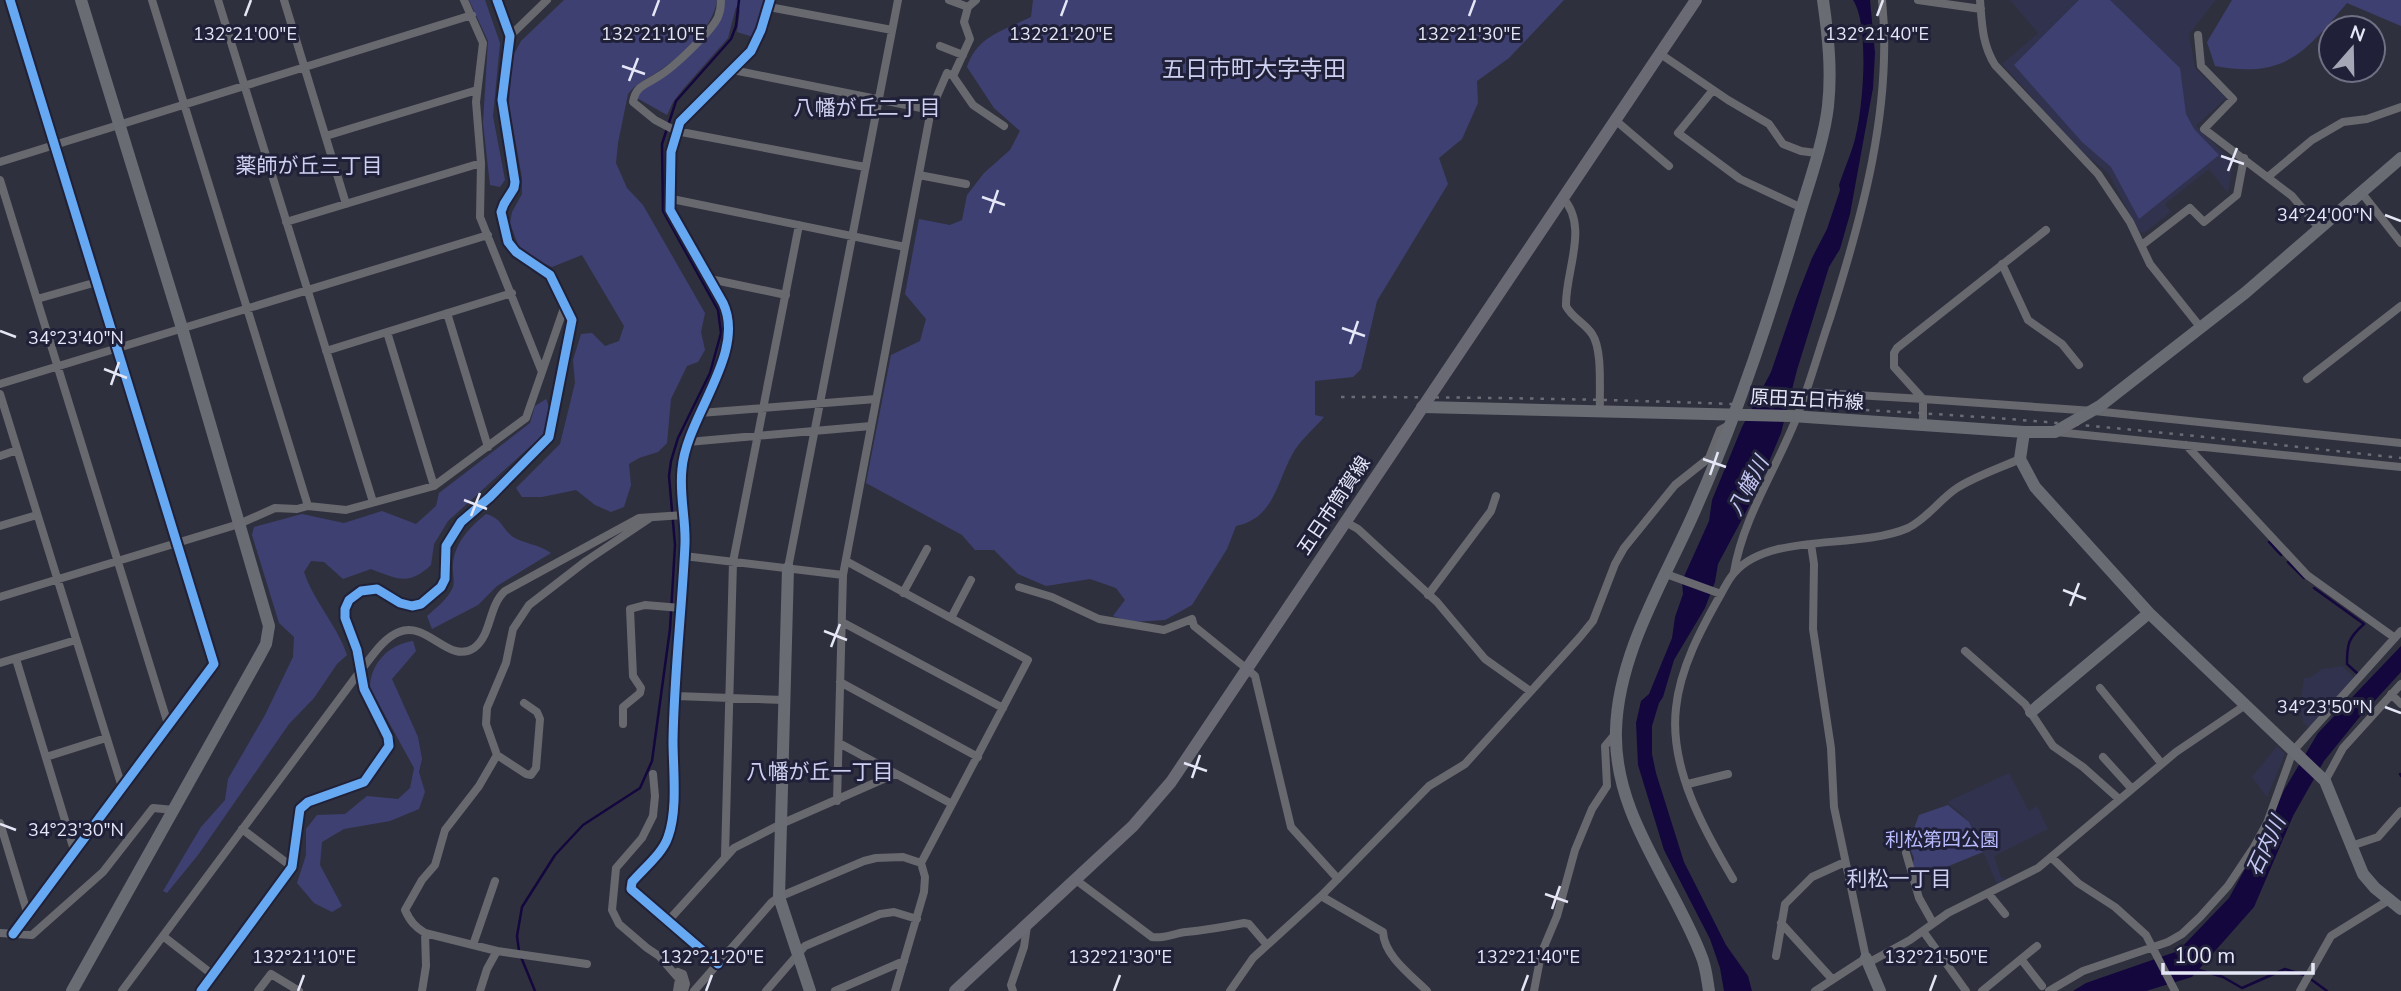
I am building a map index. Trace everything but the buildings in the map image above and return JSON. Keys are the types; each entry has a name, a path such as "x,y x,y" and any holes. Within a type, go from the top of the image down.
{"main road":[{"name":"五日市筒賀線","path":"955,991 1133,826 1171,782 1696,0"}],"street":[{"path":"10,0 214,664 13,934"},
{"path":"72,991 266,644 269,626 182,328 81,0"},
{"path":"152,0 308,506"},
{"path":"218,0 373,502"},
{"path":"284,0 346,204"},
{"path":"464,0 483,43 477,90 481,163 480,217 542,372"},
{"path":"201,991 292,867 300,809 308,802 364,782 389,746 388,737 364,689 357,650 345,618 349,600 361,591 377,589 400,603 412,606 421,604 444,582 446,546 461,522 491,498 549,437 572,320 550,275 516,252 508,242 503,228 502,208 513,192 515,182 502,100 510,36 497,0"},
{"path":"510,36 547,0"},
{"path":"722,0 719,16 710,29 660,76 639,86 634,93 633,102 655,120 676,131 865,167"},
{"path":"810,991 779,897 788,568 898,0"},
{"path":"949,0 968,7"},
{"path":"953,76 970,39 964,22 968,7 976,0"},
{"path":"1230,991 1248,964 1321,896 1429,786 1465,764 1593,621 1624,548 1675,485 1710,458 1720,430 1734,418 1770,318 1828,106 1829,44 1823,0"},
{"path":"1733,879 1707,831 1688,784 1675,736 1677,698 1698,638 1719,594 1734,572 1757,505 1806,392 1846,267 1872,156 1885,67 1882,0"},
{"path":"1918,0 1980,4 1986,51 1995,65 2098,174 2130,222 2150,264 2201,327"},
{"path":"718,964 631,889 632,882 669,835 672,815 679,608 684,556 681,468 688,442 725,352 729,332 727,312 670,210 671,152 680,122 733,70 757,42 770,4 892,30"},
{"path":"0,162 472,15"},
{"path":"2197,36 2201,66 2233,99 2204,129 2269,176 2292,196 2319,228"},
{"path":"940,46 964,55"},
{"path":"1659,53 1769,124 1783,144 1816,153"},
{"path":"733,70 931,110"},
{"path":"836,801 843,575 931,110 947,73 953,76 977,108 1004,126"},
{"path":"326,136 477,90"},
{"path":"1713,90 1678,133 1740,179 1802,208"},
{"path":"2269,176 2312,140 2343,122 2367,119 2401,107"},
{"path":"1614,119 1670,166"},
{"path":"2142,245 2190,208 2204,222 2237,195 2244,158"},
{"name":"原田五日市線","path":"1709,991 1703,958 1646,846 1625,795 1619,770 1616,733 1618,693 1625,668 1669,575 1734,418 1794,417 2055,432 2094,411 2245,293 2401,158"},
{"path":"286,222 481,163"},
{"path":"919,175 966,184"},
{"path":"0,180 169,724"},
{"path":"2361,192 2401,243"},
{"path":"1562,197 1570,206 1575,225 1566,306 1570,314 1588,328 1595,338 1598,349 1600,410"},
{"path":"672,199 905,247"},
{"path":"725,856 733,562 799,225"},
{"path":"1923,424 1923,399 1894,367 1893,359 1897,348 2046,230"},
{"path":"0,384 488,234"},
{"path":"2002,264 2028,320 2062,344 2079,365"},
{"path":"710,279 786,295"},
{"path":"37,299 97,282"},
{"path":"326,351 512,293"},
{"path":"0,597 239,524 275,508 292,510 308,506 341,511 434,486 526,418 565,305"},
{"path":"2307,380 2401,306"},
{"path":"447,313 488,447"},
{"path":"387,332 434,486"},
{"path":"1806,392 2094,411 2401,443"},
{"path":"0,394 122,787"},
{"path":"700,413 876,399"},
{"path":"1422,407 1600,410 1734,418"},
{"path":"688,442 871,426"},
{"path":"2024,432 2020,458 2035,487 2149,613 2322,778 2363,874 2401,909"},
{"path":"2055,432 2401,467"},
{"path":"2021,959 2046,989 2083,971 2156,950 2182,934 2240,870 2267,823 2295,753 2398,635 2307,575 2186,445"},
{"path":"0,456 17,450"},
{"path":"1734,572 1760,555 1782,547 1874,538 1911,527 1960,486 2020,458"},
{"path":"1429,595 1491,511 1496,496"},
{"path":"0,526 37,514"},
{"path":"122,991 360,670 391,637 402,630 422,632 456,651 471,650 481,640 494,602 505,591 639,518 681,515"},
{"path":"524,703 537,712 541,719 535,772 531,775 497,755 486,724 487,708 506,663 509,642 529,605 586,561 650,518"},
{"path":"1345,521 1358,529 1429,595 1485,659 1530,691"},
{"path":"1811,544 1814,564 1813,629 1831,748 1834,807 1867,960 1880,991"},
{"path":"903,593 927,549"},
{"path":"684,556 843,575"},
{"path":"846,561 1028,660 921,863 926,885 895,991"},
{"path":"1669,575 1719,594"},
{"path":"951,618 971,580"},
{"path":"1019,587 1052,597 1099,619 1164,630 1192,619 1194,626 1255,676 1291,827 1338,879"},
{"path":"623,724 623,707 640,693 641,688 633,676 631,609 645,605 679,608"},
{"path":"2031,712 2149,613"},
{"path":"842,622 1003,708"},
{"path":"0,663 76,640"},
{"path":"1965,651 2031,712 2053,746 2083,767 2119,799"},
{"path":"16,659 74,850"},
{"path":"840,682 978,757"},
{"path":"2322,778 2343,748 2401,684"},
{"path":"2100,688 2162,764"},
{"path":"2391,694 2401,704"},
{"path":"676,696 784,699"},
{"path":"1815,991 1933,923 2038,868 2162,764 2244,706"},
{"path":"1534,991 1541,954 1557,916 1576,850 1592,809 1607,786 1605,747 1616,733"},
{"path":"46,757 106,738"},
{"path":"839,743 952,804"},
{"path":"497,755 479,786 445,830 435,865 422,880 405,909 411,921 425,933 497,951 587,964"},
{"path":"2103,757 2132,789"},
{"path":"653,774 653,816 642,838 616,868 612,910 619,924 675,972 679,979 677,991"},
{"path":"668,921 734,848 781,824 895,774"},
{"path":"1688,784 1728,774"},
{"path":"0,933 32,936 103,872 153,808 174,810"},
{"path":"2351,846 2378,836 2401,811"},
{"path":"0,823 28,915"},
{"path":"242,829 292,867"},
{"path":"1906,853 1919,898 1933,923"},
{"path":"694,991 779,897 864,861 890,856 921,863"},
{"path":"2051,857 2078,883 2115,907 2140,929 2156,950 2173,987"},
{"path":"1776,956 1785,904 1812,877 1845,862"},
{"path":"1076,880 1152,937 1203,932 1244,923 1249,924 1267,945"},
{"path":"473,945 495,881"},
{"path":"1988,893 2005,914"},
{"path":"1321,896 1383,932 1384,940 1400,964 1427,991"},
{"path":"2300,991 2331,936 2389,900"},
{"path":"766,991 805,946 880,914 894,912 916,919"},
{"path":"1782,923 1832,979"},
{"path":"1013,991 1011,985 1024,947 1027,926"},
{"path":"1923,930 1966,991"},
{"path":"422,991 426,967 425,933"},
{"path":"163,936 213,975"},
{"path":"1982,991 2037,946"},
{"path":"480,991 487,969 497,951"},
{"path":"835,991 904,961"},
{"path":"675,972 684,976 684,991"},
{"path":"258,991 271,974 299,991"}],"shaded area":[{"path":"2010,0 2216,0 2189,34 2195,68 2226,98 2196,126 2233,162 2228,193 2209,169 2165,204 2171,212 2144,233 2139,231 2108,173 2078,148 2002,64 2038,33"},
{"path":"2342,666 2355,678 2310,729 2303,722 2301,713 2304,678 2309,678 2322,669"},
{"path":"2277,746 2285,754 2267,797 2252,777"},
{"path":"2009,773 2029,811 2037,806 2048,829 1994,856 2001,877 2006,879 1997,884 1972,827 1963,815 1947,802"}],"green space":[{"path":"469,0 485,0 500,43 493,116 505,180 500,187 490,185 483,123 488,41"},
{"path":"564,0 717,0 709,21 695,40 628,94 616,163 627,188 643,205 705,313 701,332 705,350 698,362 687,366 671,399 667,443 658,452 629,464 631,485 624,507 611,512 595,505 576,490 542,497 522,497 516,488 560,444 575,383 573,360 581,334 592,333 605,346 619,341 624,326 582,255 552,267 533,259 519,248 510,223 512,212 522,194 522,178 509,105 512,58 521,41"},
{"path":"725,0 764,0 764,10 753,37 737,32 740,10 736,7 728,38 683,89 667,115 637,98 641,91 704,40 714,28"},
{"path":"1033,0 1564,0 1509,58 1477,81 1478,103 1462,139 1439,158 1448,184 1377,301 1361,369 1353,377 1315,381 1315,415 1324,417 1295,450 1266,508 1249,522 1236,526 1227,549 1192,605 1165,620 1131,622 1113,616 1125,600 1116,588 1090,579 1046,586 1018,574 994,550 975,550 962,535 866,483 891,355 920,341 926,319 905,294 919,219 950,225 962,220 967,195 984,173 1010,150 1020,131 994,108 967,67 971,57 984,41 1031,17"},
{"path":"2079,0 2110,0 2180,68 2186,114 2194,129 2219,155 2139,219 2111,167 2082,142 2014,65"},
{"path":"2232,0 2401,0 2401,26 2387,20 2387,14 2373,14 2347,3 2337,14 2317,14 2317,37 2292,58 2260,69 2215,66 2207,42"},
{"path":"546,399 549,407 544,434 448,521 434,544 431,565 423,572 402,579 371,569 343,579 324,562 311,561 304,572 347,655 337,664 314,698 289,724 198,855 167,893 163,891 201,827 225,800 228,779 265,715 293,657 294,637 279,623 252,535 254,527 302,514 344,523 382,511 416,524 436,506 439,493 530,423 535,406"},
{"path":"486,514 499,521 513,537 551,553 497,586 478,605 432,629 427,616 453,587 454,556 460,542"},
{"path":"413,641 416,651 392,679 418,737 422,759 419,772 425,792 419,809 390,821 344,829 322,842 320,865 342,906 332,912 314,903 297,883 306,855 306,829 317,815 345,814 367,796 398,799 410,788 414,768 370,688 373,671 382,657 396,646"},
{"name":"利松第四公園","path":"1948,805 1969,822 1983,852 1917,879 1914,858 1908,844 1919,815"}],"water":[{"name":"八幡川","path":"1853,0 1870,0 1875,53 1873,88 1850,214 1840,249 1829,267 1797,370 1781,433 1755,495 1718,564 1715,582 1705,608 1674,660 1652,726 1652,754 1656,773 1684,862 1726,945 1748,976 1752,991 1724,991 1720,968 1710,939 1664,850 1638,765 1636,723 1641,701 1649,694 1672,638 1675,617 1683,594 1682,581 1709,521 1712,500 1742,427 1771,372 1796,299 1827,229 1840,190 1839,185 1855,139 1862,89 1862,28"},
{"name":"石内川","path":"2401,646 2401,672 2324,761 2293,816 2254,907 2192,977 2146,991 2073,991 2086,983 2178,951 2229,898 2269,825 2284,790 2318,733"}],"waterway":[{"path":"519,951 517,936 522,907 555,855 583,825 640,788 652,761 670,629 675,545 669,476 671,461 678,438 710,373 721,333 718,310 663,211 662,144 676,101 731,39 736,26 739,0"},
{"path":"2269,542 2281,555"},
{"path":"2288,562 2304,578"},
{"path":"2314,588 2364,624 2355,633 2347,651 2347,664 2358,674"},
{"path":"521,957 535,991"},
{"path":"2199,970 2223,977 2242,988 2285,969 2304,975"},
{"path":"2312,980 2327,991"}],"railway":[{"path":"1341,397 1674,402 1925,413 2106,427 2401,458"}],"cycle path":[{"path":"10,0 214,664 13,934"},
{"path":"201,991 292,867 300,809 308,802 364,782 389,746 388,737 364,689 357,650 345,618 349,600 361,591 377,589 400,603 412,606 421,604 441,587 445,579 446,546 461,522 490,497 549,437 572,320 550,275 516,252 508,242 501,212 515,182 502,100 510,36 497,0"},
{"path":"718,964 631,889 632,882 662,849 671,826 674,802 675,692 685,544 682,469 693,428 722,364 727,343 728,322 723,303 670,210 671,152 680,122 751,51 770,0"}],"district":[{"name":"五日市町大字寺田","path":"1254,69"},
{"name":"八幡が丘二丁目","path":"867,108"},
{"name":"薬師が丘三丁目","path":"309,166"},
{"name":"八幡が丘一丁目","path":"820,772"},
{"name":"利松一丁目","path":"1899,879"}]}
